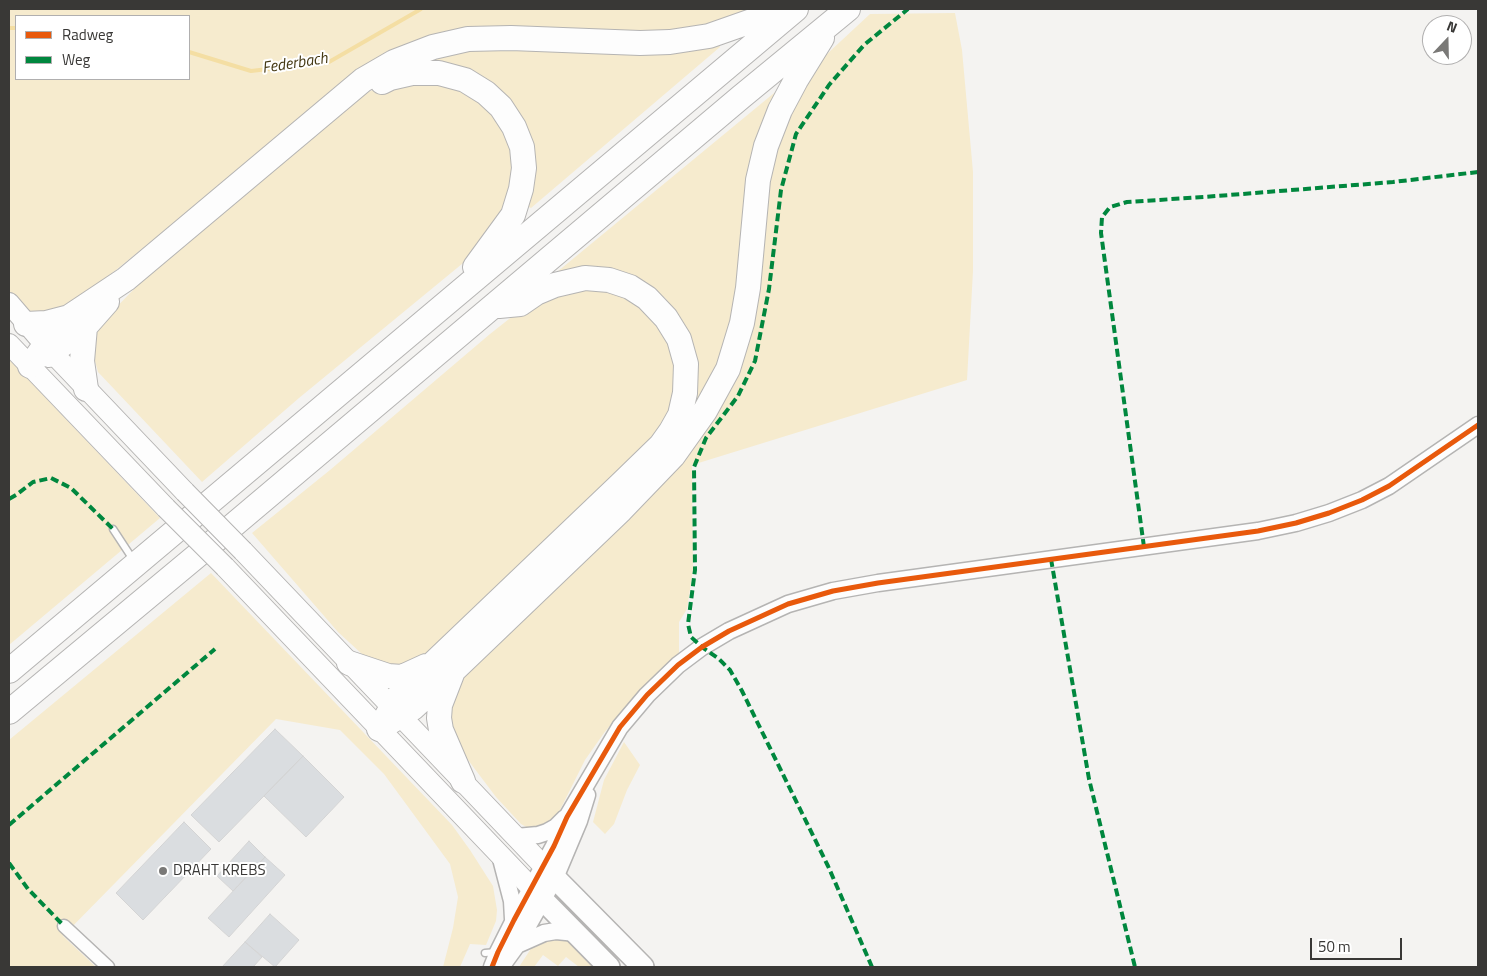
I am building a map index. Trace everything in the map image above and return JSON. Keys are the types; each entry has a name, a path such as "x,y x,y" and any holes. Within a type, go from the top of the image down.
{"highway":[{"path":"30,366 126,279 337,101 363,80 394,62 433,46 468,39 502,38 640,43 670,42 709,36 786,9"},
{"path":"9,671 796,9"},
{"path":"9,712 841,14"},
{"path":"349,663 388,676 402,677 415,672 445,666 621,510 673,456 705,411 728,369 742,323 748,288 758,180 766,146 780,110 796,80 841,14"},
{"path":"322,115 364,90 390,78 412,73 439,73 466,80 486,93 501,107 514,127 522,147 524,168 521,189 513,215 489,250 447,302"},
{"path":"379,729 395,712 412,708 445,666 661,445 680,415 685,392 686,364 679,339 660,311 647,298 630,287 609,280 585,278 555,284 536,293 520,304 492,306"},
{"path":"26,324 77,322"},
{"path":"77,322 86,389"},
{"path":"445,666 439,718 441,730 462,781"},
{"path":"549,871 643,967"},
{"path":"537,894 609,967"}],"main road":[{"path":"9,303 86,389 549,871"},
{"path":"9,344 537,894"}],"street":[{"path":"549,871 554,846 566,817 620,727 647,695 678,665 702,647 729,631 788,604 878,583 1169,544 1258,531 1296,523 1354,503 1389,486 1478,425"},
{"path":"517,945 537,894 579,821 592,776"},
{"path":"516,837 538,835 547,832 556,827 566,817"},
{"path":"500,855 512,900 514,920"},
{"path":"494,960 514,920 537,894"},
{"path":"64,926 108,967"},
{"path":"494,960 517,945 544,933 556,931 576,933"}],"lane":[{"path":"113,528 136,564"}],"shaded area":[{"path":"9,9 755,9 685,32 499,30 359,72 116,270 63,310 35,317 9,293"},
{"path":"955,13 962,50 973,172 973,271 967,380 692,465 693,570 687,609 679,622 679,655 636,694 604,733 585,760 557,816 542,829 528,828 521,824 496,797 462,752 450,721 451,703 457,687 467,673 711,415 766,173 798,88 827,54 870,14"},
{"path":"717,40 720,47 531,208 524,205 517,119 430,65 425,56 457,47"},
{"path":"404,78 476,93 503,123 516,156 515,189 485,245 299,398 202,482 98,372 93,354 93,335 99,325 138,285 332,118 368,92"},
{"path":"785,84 723,361 691,414 682,323 666,299 648,284 632,276 557,272"},
{"path":"563,287 616,288 665,327 682,382 668,423 448,639 407,668 378,665 363,655 338,632 252,533 330,470 490,334 528,304"},
{"path":"9,359 160,518 9,645"},
{"path":"211,573 452,825 493,886 497,910 496,921 486,945 470,944 460,967 443,967 453,928 458,897 450,864 384,774 340,730 276,719 63,936 96,967 9,967 9,740"},
{"path":"624,742 640,765 627,790 614,824 605,834 593,822 604,780"},
{"path":"553,936 566,940 581,951 597,967 579,967 566,957 558,966 543,955 534,967 519,967 532,947"}],"building":[{"path":"275,729 303,756 219,842 191,815"},
{"path":"303,756 344,797 306,837 264,796"},
{"name":"DRAHT KREBS","path":"184,822 211,849 143,920 116,893"},
{"path":"249,841 265,857 233,891 217,876"},
{"path":"265,857 285,875 229,937 208,918"},
{"path":"270,914 299,940 275,967 245,942"},
{"path":"245,942 262,957 253,967 222,967"}],"waterway":[{"name":"Federbach","path":"190,52 251,71 329,62 421,9"},
{"name":"Federbach","path":"9,28 15,28"}],"marked path":[{"path":"872,967 828,866 742,691 730,670 691,637 688,624 695,570 694,467 706,438 738,396 755,361 769,289 781,190 796,134 829,85 864,45 908,9"},
{"path":"1144,547 1101,233 1102,217 1110,207 1127,202 1393,182 1478,172"},
{"path":"9,499 33,482 51,478 71,488 113,529"},
{"path":"1051,559 1089,779 1135,967"},
{"path":"9,825 215,649"},
{"path":"9,863 28,889 64,926"}],"cycle path":[{"path":"492,967 567,817 620,727 647,695 678,665 702,647 729,631 788,604 833,591 878,583 1258,531 1296,523 1362,500 1389,486 1478,425"}],"place":[{"name":"DRAHT KREBS","path":"163,871"}]}
